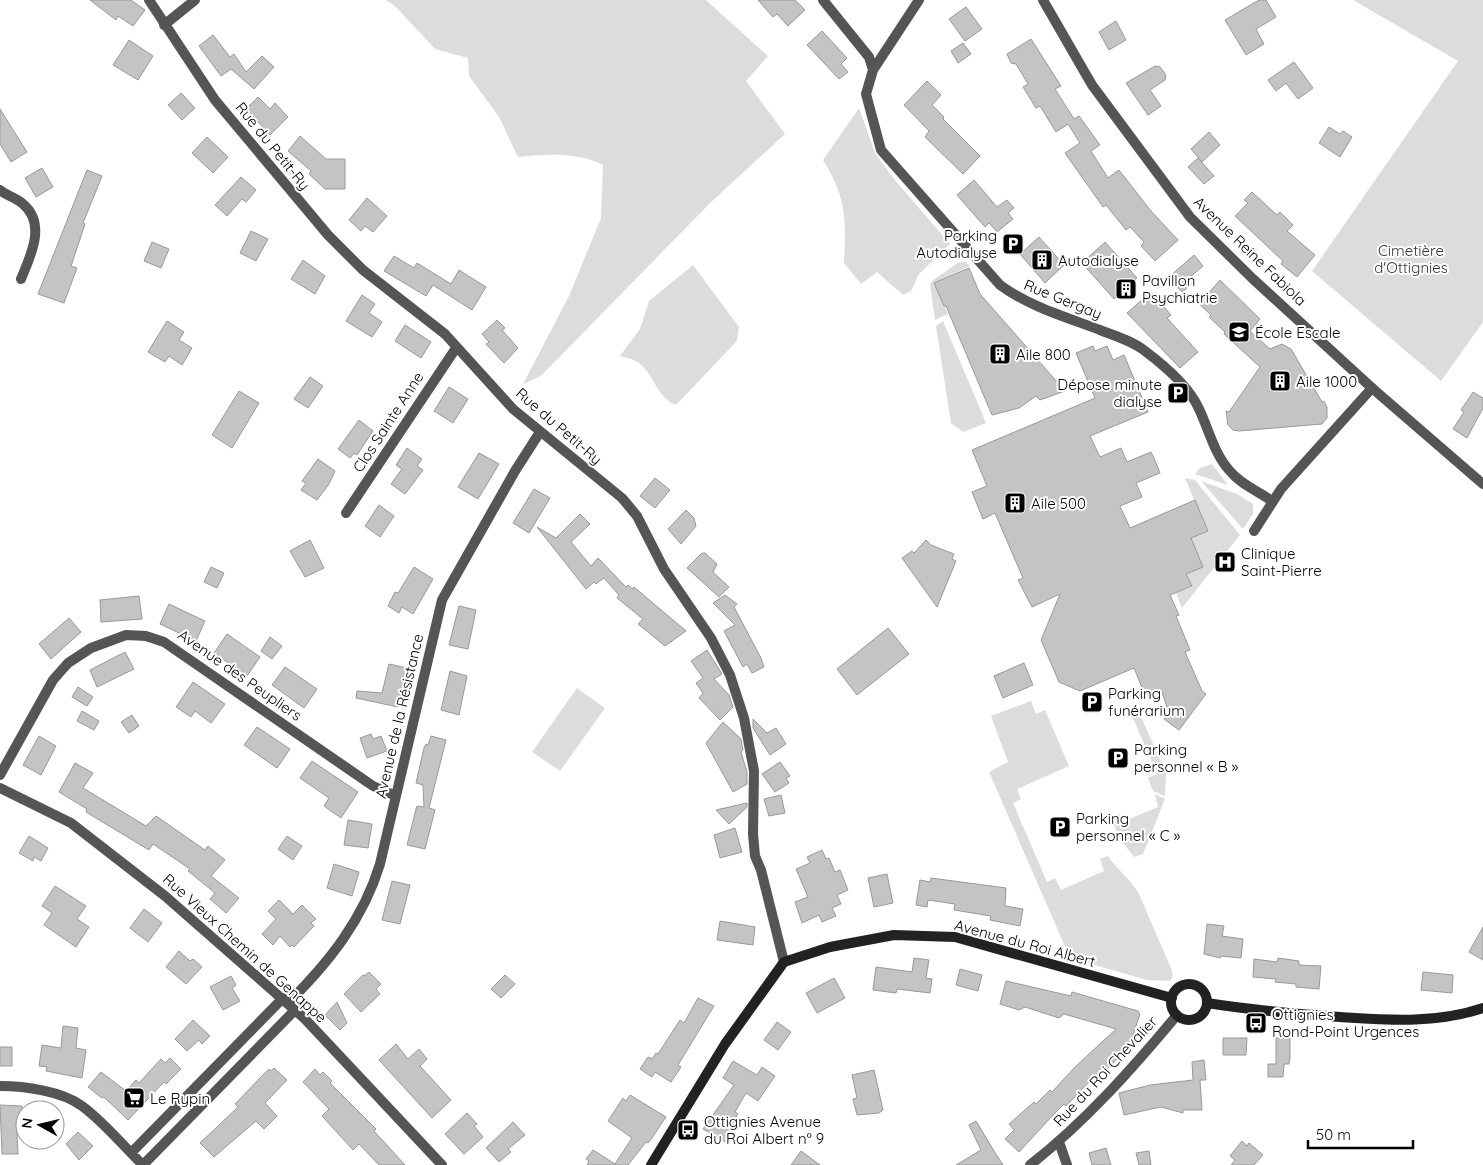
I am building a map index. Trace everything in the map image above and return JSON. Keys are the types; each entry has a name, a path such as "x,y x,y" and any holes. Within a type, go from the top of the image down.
{"main road":[{"name":"Avenue du Roi Albert","path":"784,962 830,946 894,935 955,937 1172,998"},
{"path":"651,1165 725,1044 784,962"},
{"path":"1193,984 1202,990 1207,1003 1205,1011 1196,1019 1184,1019 1172,1008 1172,998 1177,988 1193,984"},
{"path":"1207,1003 1253,1010 1402,1021 1451,1016 1483,1008"}],"street":[{"name":"Rue du Petit-Ry","path":"149,0 215,100 309,213 363,270 445,334 513,409 622,498 637,516 664,569 711,638 730,675 744,718 754,771 752,809 754,856 761,870 784,962"},
{"path":"164,25 195,0"},
{"path":"823,0 869,57 873,70"},
{"name":"Rue Gergay","path":"919,0 873,70 866,94 881,150 1000,285 1012,294 1039,307 1117,336 1144,350 1172,374 1198,407 1211,440 1228,470 1236,478 1272,501"},
{"name":"Avenue Reine Fabiola","path":"1044,0 1092,85 1190,217 1253,279 1372,388 1483,484"},
{"path":"0,190 24,204 32,216 36,230 31,254 21,279"},
{"name":"Clos Sainte Anne","path":"346,513 456,348"},
{"path":"1254,531 1272,501 1314,451 1372,388"},
{"name":"Avenue de la Résistance","path":"289,1004 208,1072 131,1153 143,1165 220,1085 336,952 360,913 380,864 446,590 515,471 540,432"},
{"name":"Avenue des Peupliers","path":"0,775 60,671 91,648 114,638 136,635 164,642 373,786 396,796"},
{"name":"Rue Vieux Chemin de Genappe","path":"0,788 70,823 165,896 289,1004 442,1165"},
{"name":"Rue du Roi Chevalier","path":"1030,1165 1059,1142 1132,1067 1177,1014"},
{"path":"208,1072 220,1085"},
{"path":"0,1086 19,1086 50,1092 81,1105 131,1153"},
{"path":"1059,1142 1067,1165"}],"green space":[{"path":"386,0 706,0 768,56 746,81 785,134 710,203 541,376 523,384 569,296 601,218 603,165 572,156 539,155 518,157 499,117 469,76 468,58 435,49 395,6"},
{"name":"Cimetière d'Ottignies","path":"1353,0 1483,0 1483,322 1441,381 1312,271 1458,61"},
{"path":"859,108 875,153 894,179 950,244 919,274 911,291 903,295 877,272 861,284 844,263 845,221 841,198 837,186 823,160"},
{"path":"959,262 965,262 970,266 934,283 948,314 935,320 930,285 932,281"},
{"path":"693,265 739,327 737,341 676,405 664,397 649,374 639,363 620,356 640,329 649,301"},
{"path":"943,321 986,423 963,432 951,423 936,326"},
{"path":"1212,464 1228,485 1195,474 1200,468"},
{"path":"1185,478 1195,480 1240,535 1182,608 1176,593 1192,587 1186,574 1203,567 1144,558 1207,531"},
{"path":"1201,481 1237,494 1253,504 1253,514 1243,529"},
{"path":"577,688 605,708 560,771 532,752"},
{"path":"1031,701 1036,714 1045,710 1069,766 1017,789 1021,799 1013,803 1047,882 1055,878 1061,890 1104,871 1100,859 1108,856 1138,892 1171,968 1173,976 1170,981 1147,980 1070,958 989,772 1008,762 991,716"},
{"path":"1137,708 1166,773 1165,796 1153,791 1148,778 1157,774 1130,711"},
{"path":"1155,794 1165,799 1143,854 1134,857 1120,839 1111,818 1120,814 1124,821 1158,807"}],"building":[{"path":"90,0 131,0 145,10 133,26 118,16 116,20"},
{"path":"758,0 795,0 805,10 788,26 777,14 773,17"},
{"path":"1259,0 1266,0 1276,17 1256,29 1264,44 1246,55 1225,20"},
{"path":"966,7 982,29 965,41 949,19"},
{"path":"1116,21 1126,40 1109,50 1099,32"},
{"path":"822,31 847,58 841,64 848,72 839,79 807,45"},
{"path":"213,35 230,57 234,54 246,72 262,56 274,67 254,89 231,69 221,76 199,46"},
{"path":"1031,39 1061,86 1055,89 1074,119 1079,116 1100,145 1091,151 1108,178 1119,170 1151,211 1178,240 1155,261 1141,246 1144,242 1130,227 1126,230 1106,205 1103,207 1065,153 1080,143 1068,124 1056,132 1040,106 1036,108 1023,87 1028,84 1016,64 1011,63 1007,54"},
{"path":"129,40 153,56 138,80 113,65"},
{"path":"963,43 971,54 958,63 951,51"},
{"path":"1294,62 1313,88 1298,99 1286,83 1276,91 1268,80"},
{"path":"1155,66 1160,67 1166,75 1165,80 1150,90 1161,106 1148,115 1126,83"},
{"path":"927,81 941,95 932,105 944,117 943,119 980,156 963,174 925,137 929,131 904,105"},
{"path":"181,93 195,108 182,120 168,105"},
{"path":"258,97 270,109 275,103 288,117 270,135 246,109"},
{"path":"0,109 27,152 11,162 0,144"},
{"path":"1329,127 1340,134 1343,131 1352,137 1340,157 1319,143"},
{"path":"1209,132 1220,145 1202,162 1191,149"},
{"path":"300,136 326,159 345,159 345,189 325,189 309,174 311,171 288,151"},
{"path":"207,137 228,157 213,173 192,153"},
{"path":"1198,158 1214,176 1204,184 1188,167"},
{"path":"42,168 53,187 36,197 25,178"},
{"path":"87,170 102,176 83,223 85,224 71,266 77,268 64,303 38,294"},
{"path":"241,177 256,190 246,202 242,199 227,216 215,205"},
{"path":"974,180 997,207 1007,200 1014,208 1008,213 1013,219 997,232 989,223 985,227 957,195"},
{"path":"1252,192 1277,215 1280,212 1293,225 1287,231 1315,255 1297,277 1281,264 1283,261 1235,216 1248,203 1244,200"},
{"path":"367,198 387,216 373,232 365,226 361,231 349,220"},
{"path":"251,231 268,239 256,261 240,253"},
{"name":"Autodialyse","path":"1039,237 1064,265 1045,283 1020,254"},
{"path":"152,242 169,249 161,268 144,261"},
{"path":"1105,242 1137,278 1114,299 1082,263"},
{"path":"1194,255 1203,266 1189,278 1193,283 1182,292 1169,277"},
{"path":"394,256 414,268 417,263 451,284 459,270 486,287 472,310 433,285 426,296 384,271"},
{"path":"303,260 325,276 315,294 291,279"},
{"name":"Aile 800","path":"969,268 980,294 1065,391 1040,400 1036,396 1019,408 992,415 946,306 944,306 934,283"},
{"name":"Aile 1000","path":"1220,280 1260,319 1250,331 1270,349 1282,344 1291,349 1322,402 1324,401 1327,407 1327,418 1322,424 1239,431 1233,430 1228,425 1226,411 1229,412 1260,367 1224,334 1225,332 1209,317 1211,315 1199,304"},
{"path":"1151,292 1171,315 1167,318 1198,352 1180,368 1127,313"},
{"path":"362,295 375,304 369,313 382,322 372,337 346,321"},
{"path":"497,320 505,328 502,330 518,348 504,363 486,344 489,342 482,334"},
{"path":"167,321 184,332 179,340 192,348 182,365 169,356 165,362 148,352"},
{"path":"405,325 431,342 421,358 395,341"},
{"path":"1093,346 1095,351 1107,346 1113,360 1124,355 1148,412 1090,436 1100,457 1121,448 1127,462 1151,452 1154,458 1160,473 1136,483 1142,497 1120,506 1130,528 1195,500 1208,531 1191,538 1203,567 1186,574 1192,586 1170,595 1179,615 1176,616 1190,650 1185,652 1202,691 1206,694 1179,730 1164,719 1169,713 1161,689 1145,695 1134,668 1080,691 1059,682 1041,640 1060,594 1032,607 1018,580 1023,578 995,513 983,519 972,492 987,486 972,450 1095,398 1076,353"},
{"path":"310,377 323,386 308,408 294,399"},
{"path":"449,387 468,399 453,423 434,411"},
{"path":"239,391 259,403 232,448 212,435"},
{"path":"1473,392 1483,398 1483,408 1467,438 1453,429 1464,412 1461,410"},
{"path":"359,420 373,431 357,455 354,453 350,458 338,449"},
{"path":"407,448 422,459 417,466 423,470 405,494 391,484 402,469 396,465"},
{"path":"479,453 499,464 478,499 458,487"},
{"path":"318,459 335,471 329,484 317,500 301,490 306,483 302,481"},
{"path":"655,478 670,490 655,508 640,496"},
{"path":"534,489 550,498 529,533 513,523"},
{"path":"379,505 394,516 380,537 365,526"},
{"path":"686,510 694,518 696,526 681,544 668,529"},
{"path":"580,514 590,524 571,542 591,566 598,558 626,587 628,585 633,589 634,587 686,631 665,646 638,624 643,619 617,598 619,595 604,578 596,584 594,582 586,589 537,527 556,538"},
{"path":"310,540 324,568 305,577 290,551"},
{"path":"926,540 931,545 954,554 952,559 956,561 937,607 902,558 912,551 914,553"},
{"path":"702,553 705,553 717,564 713,572 729,587 719,597 687,568"},
{"path":"211,567 224,573 217,588 204,582"},
{"path":"414,567 433,579 413,614 402,607 399,613 388,606 395,592 398,593"},
{"path":"725,595 737,604 734,607 761,658 764,667 752,673 747,664 743,667 724,631 735,625 713,603"},
{"path":"139,596 142,619 101,622 100,600"},
{"path":"169,604 205,621 196,641 160,624"},
{"path":"459,606 476,610 468,649 449,645"},
{"path":"69,618 81,632 51,659 39,644"},
{"path":"888,628 909,654 857,695 837,669"},
{"path":"227,634 260,657 247,676 214,653"},
{"path":"270,637 282,646 272,659 261,651"},
{"path":"707,650 722,674 714,679 729,695 733,707 720,720 699,698 703,693 696,683 703,678 691,661"},
{"path":"125,652 134,669 97,687 90,670"},
{"path":"1024,663 1033,685 1003,698 994,676"},
{"path":"389,664 407,668 398,707 356,698 357,691 382,693"},
{"path":"285,667 317,689 304,708 272,685"},
{"path":"450,671 467,676 459,715 441,710"},
{"path":"193,682 225,704 211,723 195,711 191,717 176,707"},
{"path":"78,687 93,697 87,706 72,697"},
{"path":"82,711 99,721 94,730 77,721"},
{"path":"132,715 139,726 129,733 121,722"},
{"path":"753,719 767,733 776,728 786,744 770,755 753,728"},
{"path":"723,722 741,739 743,750 741,752 747,772 747,784 733,792 706,743"},
{"path":"257,727 290,749 277,768 244,745"},
{"path":"371,734 373,739 381,736 387,751 367,758 360,738"},
{"path":"39,736 56,746 41,775 23,765"},
{"path":"431,736 446,740 429,808 435,810 425,849 407,845 417,806 424,807 423,785 416,783 424,748 426,744 428,745"},
{"path":"312,761 358,792 341,818 324,806 329,798 300,778"},
{"path":"780,762 790,776 786,778 789,783 775,792 762,774"},
{"path":"75,763 93,773 83,788 146,826 156,816 205,850 208,846 225,860 211,876 239,898 226,913 210,899 215,893 188,871 190,869 153,844 149,850 86,812 87,809 59,792"},
{"path":"781,795 785,813 769,816 764,799"},
{"path":"747,803 747,807 729,824 716,810"},
{"path":"348,820 372,824 368,848 344,845"},
{"path":"735,828 742,852 720,858 714,835"},
{"path":"29,836 48,848 41,861 34,857 33,861 19,853"},
{"path":"287,836 302,846 293,860 278,849"},
{"path":"822,850 826,859 829,858 835,872 840,870 848,890 837,895 841,904 832,908 836,916 822,922 819,915 802,923 795,902 808,897 796,869 810,863 807,857"},
{"path":"334,864 359,872 352,896 327,888"},
{"path":"887,874 893,903 874,907 868,878"},
{"path":"931,878 1006,888 1005,906 1023,909 1020,926 990,920 991,916 954,910 955,904 928,900 927,907 916,905 920,880 930,882"},
{"path":"392,881 410,885 400,924 382,920"},
{"path":"55,886 86,906 77,919 89,927 76,947 44,925 52,913 42,906"},
{"path":"279,900 293,914 302,905 316,919 311,923 314,926 294,947 292,945 290,947 280,936 273,945 262,934 276,919 268,911"},
{"path":"144,909 162,923 148,942 130,928"},
{"path":"720,921 755,927 753,945 717,940"},
{"path":"1207,924 1224,926 1222,936 1243,939 1241,958 1221,956 1220,958 1204,954"},
{"path":"1483,927 1483,960 1469,952"},
{"path":"179,951 190,961 193,959 202,967 186,984 166,967"},
{"path":"914,958 929,960 926,978 932,979 930,993 897,989 896,993 873,990 876,967 912,972"},
{"path":"1278,958 1299,961 1299,965 1321,966 1319,989 1296,987 1296,984 1275,982 1276,979 1253,977 1254,959 1277,962"},
{"path":"960,969 982,975 978,991 956,985"},
{"path":"369,972 381,984 376,989 380,994 361,1012 344,994 363,975"},
{"path":"1423,972 1453,975 1452,993 1421,990"},
{"path":"505,975 515,984 501,998 491,989"},
{"path":"231,976 236,985 232,988 240,1001 223,1010 210,987"},
{"path":"834,978 845,998 817,1013 806,993"},
{"path":"1006,981 1071,996 1072,992 1138,1011 1140,1014 1125,1059 1121,1055 1105,1071 1093,1078 1066,1106 1064,1104 1054,1114 1019,1152 1005,1139 1014,1130 1009,1124 1034,1102 1036,1104 1050,1090 1052,1092 1074,1068 1116,1029 1064,1014 1059,1018 1025,1007 1019,1010 1000,1004"},
{"path":"698,998 714,1006 678,1065 681,1067 671,1082 655,1072 652,1077 640,1069 648,1057 652,1059 656,1053 658,1054 680,1020 684,1023"},
{"path":"337,1002 347,1023 340,1030 325,1015"},
{"path":"193,1020 210,1036 202,1044 199,1040 187,1051 175,1039"},
{"path":"777,1022 791,1032 778,1050 764,1040"},
{"path":"63,1026 78,1028 76,1048 86,1050 82,1078 46,1071 47,1067 39,1066 42,1045 61,1048"},
{"path":"1223,1038 1247,1038 1246,1055 1223,1055"},
{"path":"1276,1038 1290,1038 1289,1064 1284,1064 1283,1077 1268,1077 1268,1064 1276,1064"},
{"path":"396,1044 408,1059 419,1049 427,1059 420,1066 451,1100 432,1118 379,1060"},
{"path":"0,1047 12,1047 12,1066 0,1066"},
{"path":"170,1058 181,1069 166,1084 164,1082 128,1120 104,1097 102,1098 88,1087 101,1072 126,1091 136,1080 139,1083 161,1059 165,1063"},
{"path":"1204,1060 1206,1080 1200,1080 1202,1110 1183,1110 1183,1113 1161,1107 1124,1115 1119,1093 1150,1085 1193,1080 1192,1062"},
{"path":"733,1061 757,1075 762,1067 775,1076 758,1101 746,1093 735,1112 738,1114 733,1122 738,1125 727,1143 703,1129 734,1085 723,1078"},
{"path":"274,1068 287,1080 265,1103 277,1116 264,1129 256,1121 214,1157 200,1143 238,1107 235,1104 260,1078 269,1069 271,1071"},
{"path":"315,1069 320,1075 323,1072 332,1081 330,1083 376,1129 374,1131 405,1165 379,1165 359,1144 353,1150 322,1116 329,1109 303,1082"},
{"path":"874,1070 883,1110 879,1113 857,1115 853,1099 857,1098 852,1075"},
{"path":"630,1095 666,1117 652,1138 648,1143 646,1142 628,1165 587,1165 589,1161 586,1159 593,1150 615,1164 632,1138 608,1121 623,1098 626,1101"},
{"path":"0,1105 15,1106 15,1150 18,1150 18,1154 2,1154"},
{"path":"467,1113 477,1124 474,1126 483,1137 464,1154 445,1134"},
{"path":"976,1121 1003,1165 956,1165 981,1150 969,1125"},
{"path":"513,1122 525,1135 508,1149 511,1152 499,1162 486,1148"},
{"path":"78,1132 93,1146 79,1160 66,1144"},
{"path":"1242,1141 1247,1146 1249,1143 1263,1155 1254,1165 1231,1165 1235,1160 1230,1156"},
{"path":"1106,1148 1111,1165 1092,1165 1089,1153"},
{"path":"801,1151 820,1165 791,1165"},
{"path":"1149,1151 1151,1165 1139,1165 1136,1153"}],"place":[{"name":"Parking Autodialyse","path":"1013,244"},
{"name":"Autodialyse","path":"1042,260"},
{"name":"Pavillon Psychiatrie","path":"1126,289"},
{"name":"École Escale","path":"1239,332"},
{"name":"Aile 800","path":"1000,354"},
{"name":"Aile 1000","path":"1280,381"},
{"name":"Dépose minute dialyse","path":"1178,393"},
{"name":"Aile 500","path":"1015,503"},
{"name":"Clinique Saint-Pierre","path":"1225,562"},
{"name":"Parking funérarium","path":"1092,702"},
{"name":"Parking personnel « B »","path":"1118,758"},
{"name":"Parking personnel « C »","path":"1060,827"},
{"name":"Ottignies Rond-Point Urgences","path":"1256,1023"},
{"name":"Le Rypin","path":"134,1098"},
{"name":"Ottignies Avenue du Roi Albert n° 9","path":"688,1130"}]}
